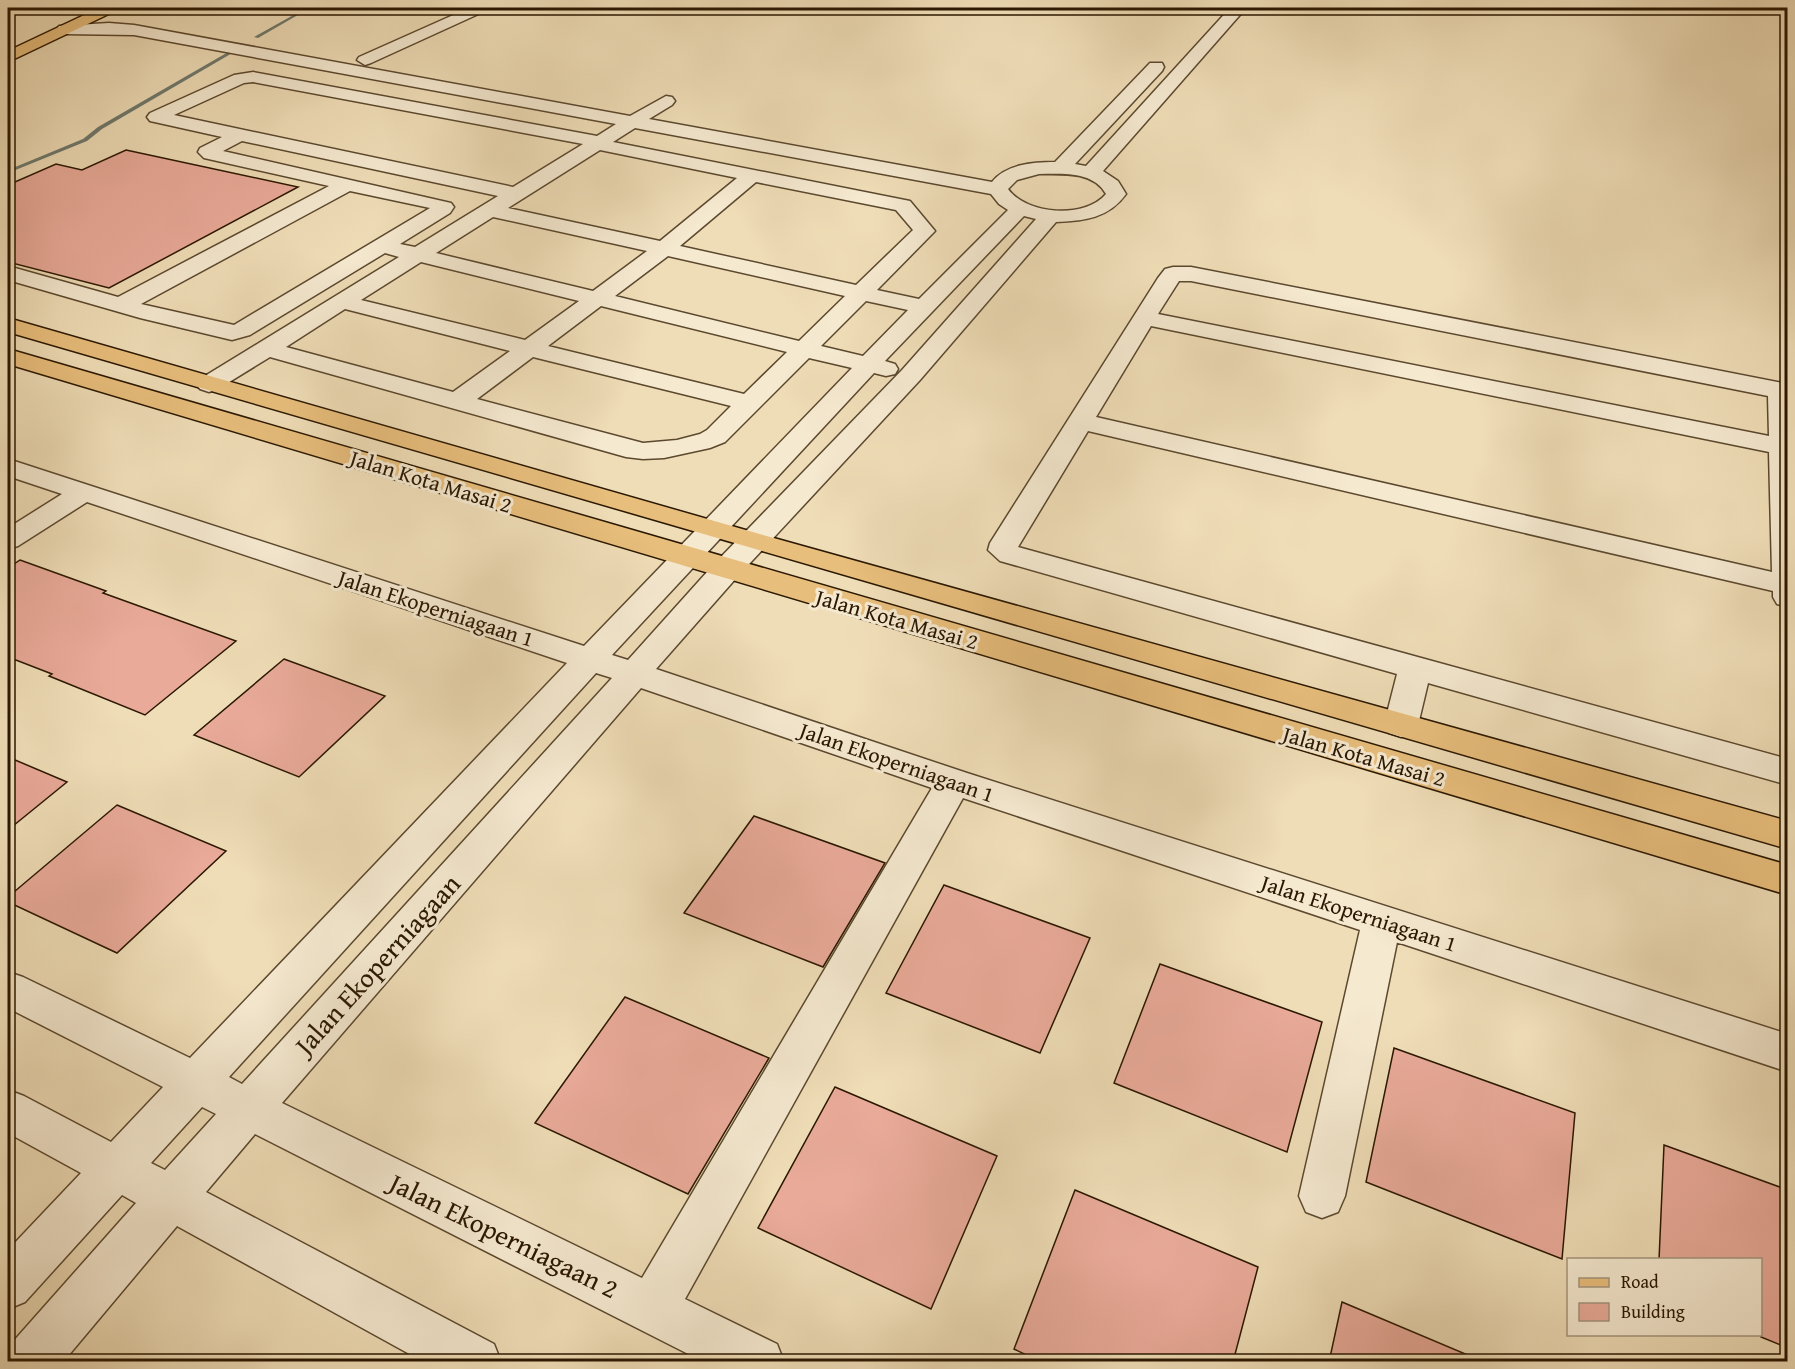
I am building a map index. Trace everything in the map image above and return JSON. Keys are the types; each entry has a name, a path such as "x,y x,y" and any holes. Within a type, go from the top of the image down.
{"main road":[{"path":"8,57 98,9"},
{"path":"8,47 98,9"},
{"name":"Jalan Kota Masai 2","path":"8,325 753,541 1788,836"},
{"name":"Jalan Kota Masai 2","path":"8,356 1788,880"}],"street":[{"path":"364,60 480,8"},
{"path":"1090,173 1238,8"},
{"path":"98,9 649,112 1002,183 1020,171 1060,168 1090,173 1113,186 1116,194 1113,201 1104,208 1089,213 1051,215 1020,209 1000,196 1002,183"},
{"path":"64,29 134,30 649,112"},
{"path":"1060,168 1164,58"},
{"path":"268,349 639,451 713,438 924,231 907,207 900,204 253,77 240,79 156,117 517,194"},
{"path":"209,384 649,112"},
{"path":"8,273 221,333 236,333 440,212 444,207 207,152 237,136"},
{"path":"380,191 413,172"},
{"path":"459,400 664,249 752,175"},
{"path":"121,305 348,184"},
{"name":"Jalan Ekoperniagaan","path":"8,1285 712,529 868,364 1020,209"},
{"path":"491,210 924,307"},
{"name":"Jalan Ekoperniagaan","path":"29,1362 249,1108 728,569 911,375 1051,215"},
{"path":"382,246 911,375"},
{"path":"1788,597 1782,447 1784,391 1181,273 1169,278 1005,543 1004,550 1010,555 1788,772"},
{"path":"344,302 748,403"},
{"path":"1144,318 1782,447"},
{"path":"1080,421 1787,585"},
{"name":"Jalan Ekoperniagaan 1","path":"8,467 591,659 954,782 1788,1053"},
{"path":"8,540 84,492"},
{"path":"1401,725 1415,668"},
{"path":"652,1309 954,782"},
{"path":"1322,1196 1382,920"},
{"name":"Jalan Ekoperniagaan 2","path":"8,989 759,1362"},
{"path":"8,1110 476,1362"}],"building":[{"path":"126,150 298,187 109,288 8,262 8,185 56,164 82,170"},
{"path":"20,560 236,641 145,715 8,657 8,568"},
{"path":"284,659 385,696 299,777 194,735"},
{"path":"8,757 67,782 8,830"},
{"path":"117,805 226,851 117,953 8,902 8,897"},
{"path":"754,816 885,863 823,967 684,913"},
{"path":"944,885 1090,938 1040,1053 886,993"},
{"path":"1160,964 1322,1022 1287,1152 1114,1083"},
{"path":"625,997 769,1058 688,1194 535,1123"},
{"path":"1394,1048 1575,1113 1562,1259 1366,1182"},
{"path":"835,1087 997,1156 931,1309 758,1228"},
{"path":"1664,1145 1788,1190 1788,1348 1761,1337 1762,1258 1659,1258"},
{"path":"1075,1190 1258,1267 1233,1362 1041,1362 1014,1349"},
{"path":"1342,1302 1482,1361 1482,1362 1329,1362"}],"waterway":[{"path":"256,37 308,8"},
{"path":"8,172 85,140 100,128 232,52"}]}
